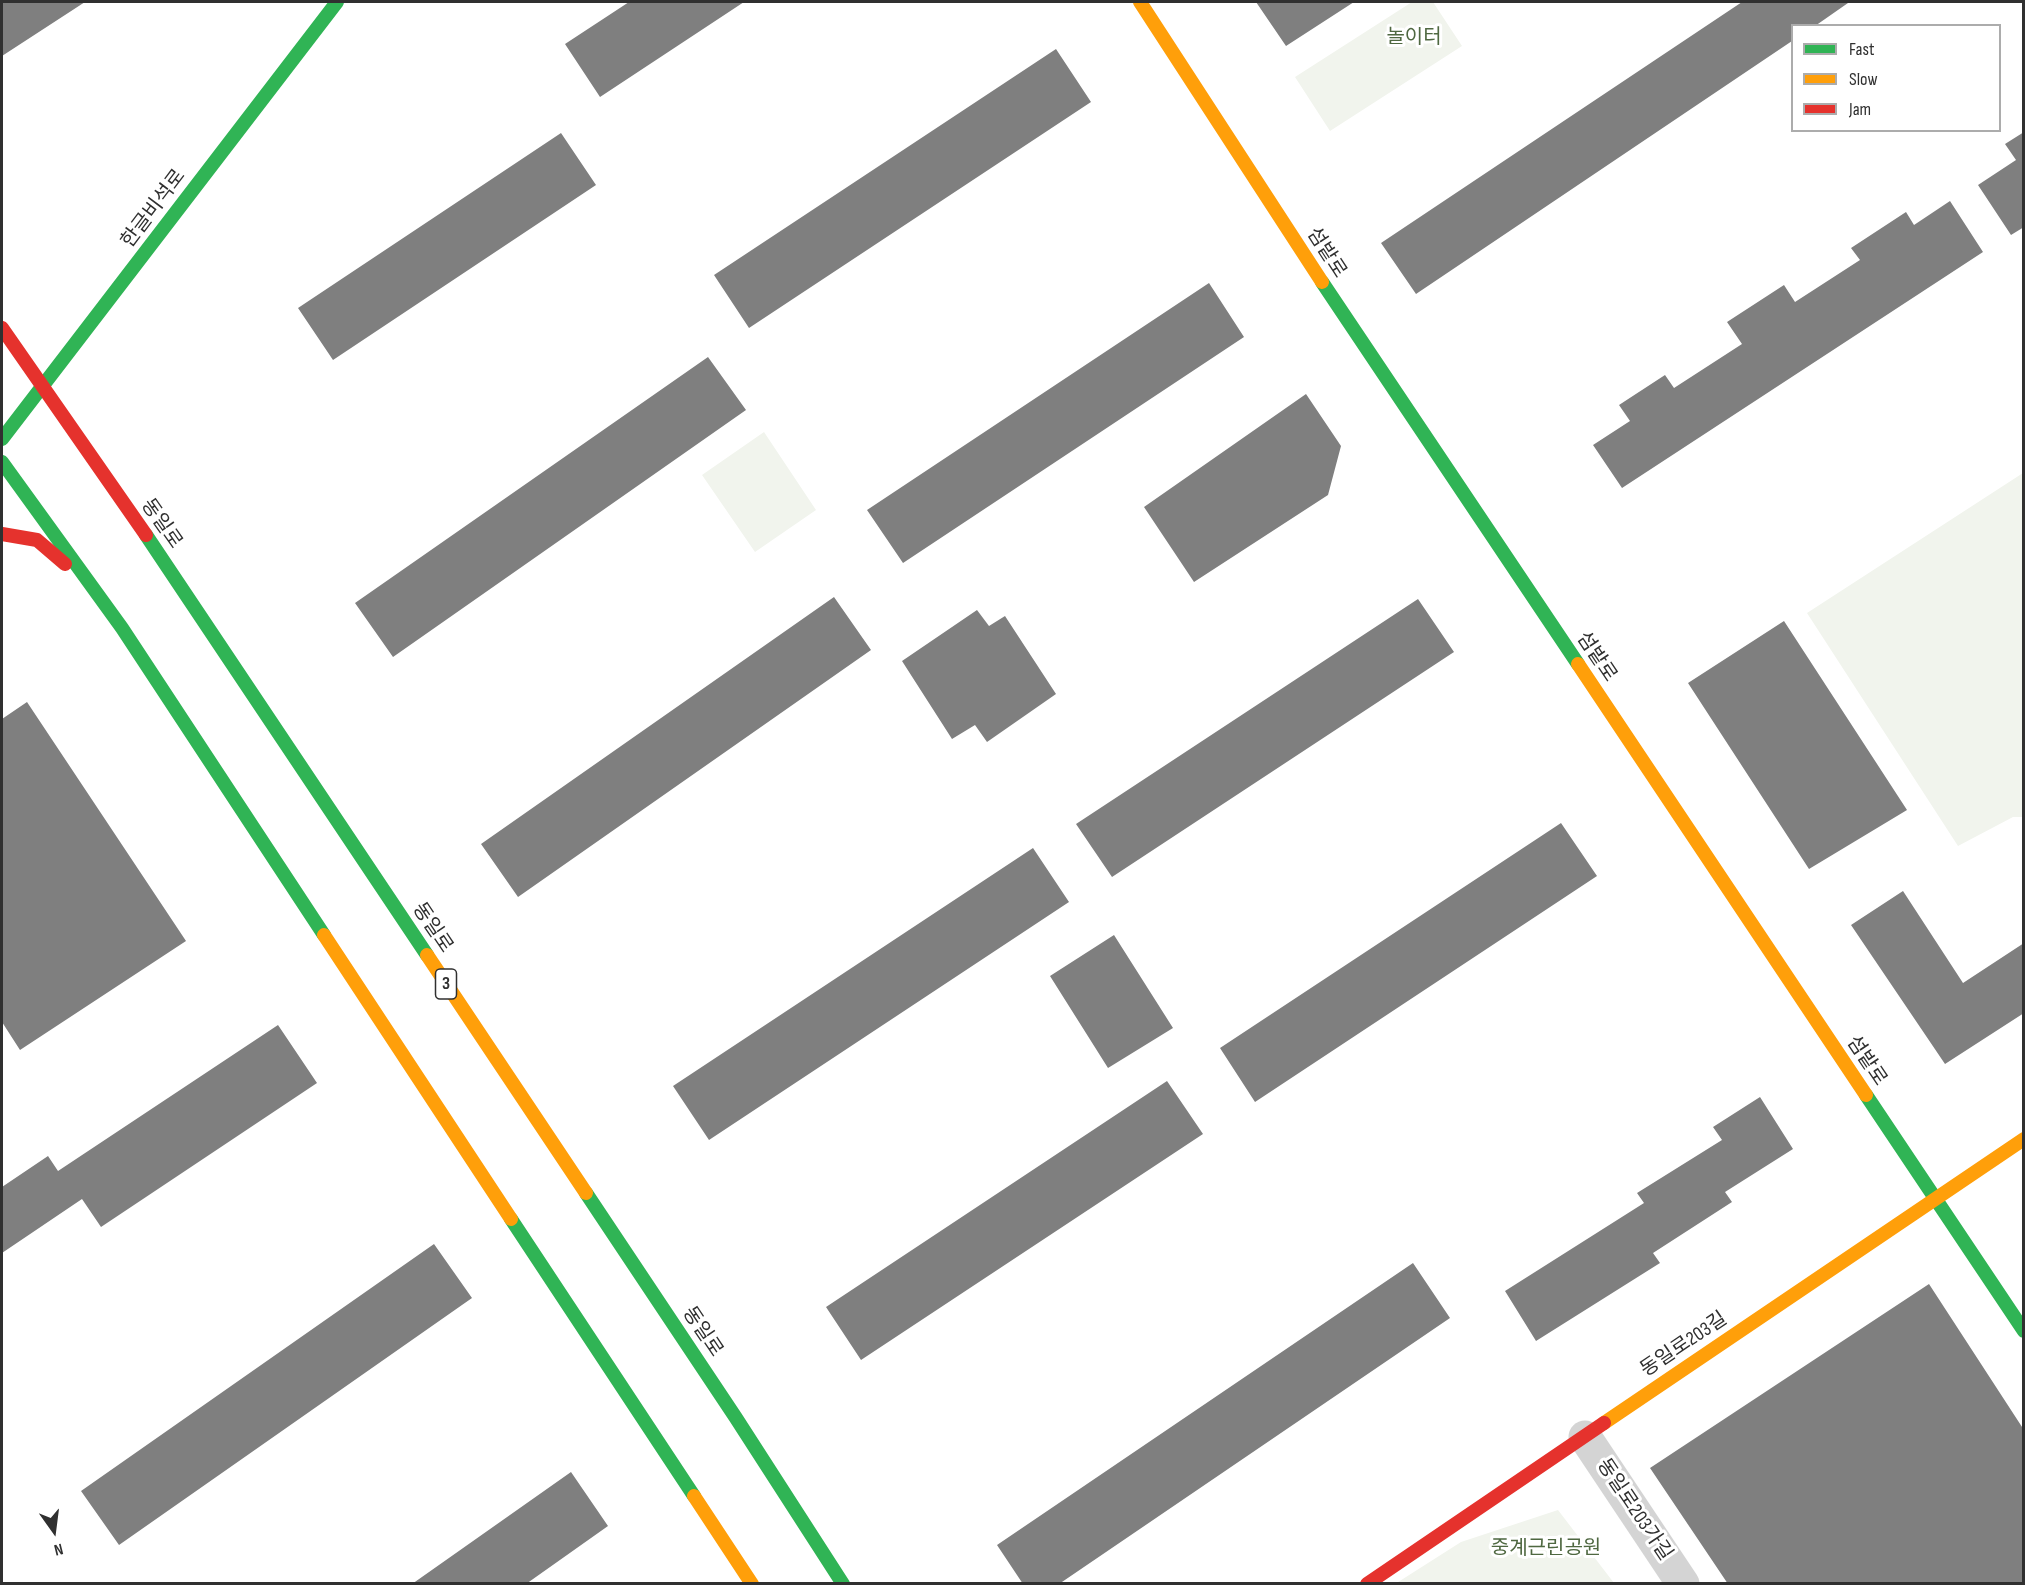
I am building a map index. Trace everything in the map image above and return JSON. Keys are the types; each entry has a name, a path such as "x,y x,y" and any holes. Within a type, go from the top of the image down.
{"main road":[{"name":"한글비석로","path":"2,440 337,2"},
{"name":"섬밭로","path":"1140,2 1349,323 2024,1331"},
{"name":"동일로","path":"2,328 182,587 736,1418 843,1584"},
{"path":"2,462 128,638 752,1584"},
{"path":"2,534 37,540 91,586"},
{"name":"동일로203길","path":"1367,1584 1934,1197 2024,1139"}],"street":[{"name":"동일로203가길","path":"1585,1437 1683,1584"}],"green space":[{"name":"놀이터","path":"1412,2 1433,2 1462,46 1330,131 1295,77"},
{"path":"764,432 816,510 755,552 702,475"},
{"path":"2023,473 2023,817 2013,817 1958,846 1807,613"},
{"name":"중계근린공원","path":"1558,1510 1614,1583 1395,1584 1461,1542"}],"building":[{"path":"2,2 85,2 2,56"},
{"path":"629,2 744,2 600,97 565,44"},
{"path":"1256,2 1354,2 1286,46"},
{"path":"1742,2 1848,3 1818,24 1791,24 1791,42 1416,294 1381,243"},
{"path":"1056,49 1091,102 749,328 714,275"},
{"path":"2024,132 2024,227 2011,235 1978,185 2016,160 2005,144"},
{"path":"561,133 596,185 333,360 298,308"},
{"path":"1950,201 1983,252 1622,488 1593,445 1630,421 1619,405 1665,375 1674,388 1742,344 1727,322 1784,285 1795,302 1860,260 1851,248 1906,212 1914,225"},
{"path":"1209,283 1244,337 903,563 867,510"},
{"path":"708,357 746,410 393,657 355,603"},
{"path":"1306,394 1341,446 1328,495 1194,582 1144,507"},
{"path":"834,597 871,650 518,897 481,844"},
{"path":"1418,599 1454,652 1112,877 1076,824"},
{"path":"977,610 989,626 1005,616 1056,694 987,742 975,725 952,739 902,661"},
{"path":"1784,621 1907,810 1809,869 1688,683"},
{"path":"27,702 186,941 20,1050 2,1022 2,719"},
{"path":"1561,823 1597,876 1255,1102 1220,1048"},
{"path":"1033,848 1069,902 709,1140 673,1086"},
{"path":"1903,891 1963,983 2024,943 2024,1013 1945,1064 1851,925"},
{"path":"1114,935 1173,1028 1108,1068 1050,976"},
{"path":"278,1025 317,1083 101,1227 82,1199 2,1253 2,1187 48,1156 58,1171"},
{"path":"1167,1081 1203,1134 861,1360 826,1307"},
{"path":"1760,1097 1793,1149 1725,1192 1732,1202 1653,1253 1660,1263 1536,1341 1505,1291 1644,1203 1637,1193 1722,1140 1713,1127"},
{"path":"434,1244 472,1298 119,1545 81,1491"},
{"path":"1413,1263 1450,1318 1059,1584 1023,1584 997,1545"},
{"path":"1929,1284 2024,1430 2024,1584 1728,1584 1650,1468"},
{"path":"571,1472 608,1526 526,1584 412,1584"}],"traffic: fast":[{"path":"2,439 337,2"},
{"path":"1322,282 1578,664"},
{"path":"2,462 122,628 324,935"},
{"path":"146,535 427,955"},
{"path":"1866,1095 2024,1331"},
{"path":"586,1193 843,1584"},
{"path":"511,1219 694,1496"}],"traffic: slow":[{"path":"1140,2 1322,282"},
{"path":"1578,664 1866,1095"},
{"path":"324,935 511,1219"},
{"path":"427,955 586,1193"},
{"path":"1604,1423 2024,1139"},
{"path":"694,1496 752,1584"}],"traffic: jam":[{"path":"2,328 146,535"},
{"path":"2,534 37,540 65,564"},
{"path":"1367,1584 1604,1423"}]}
